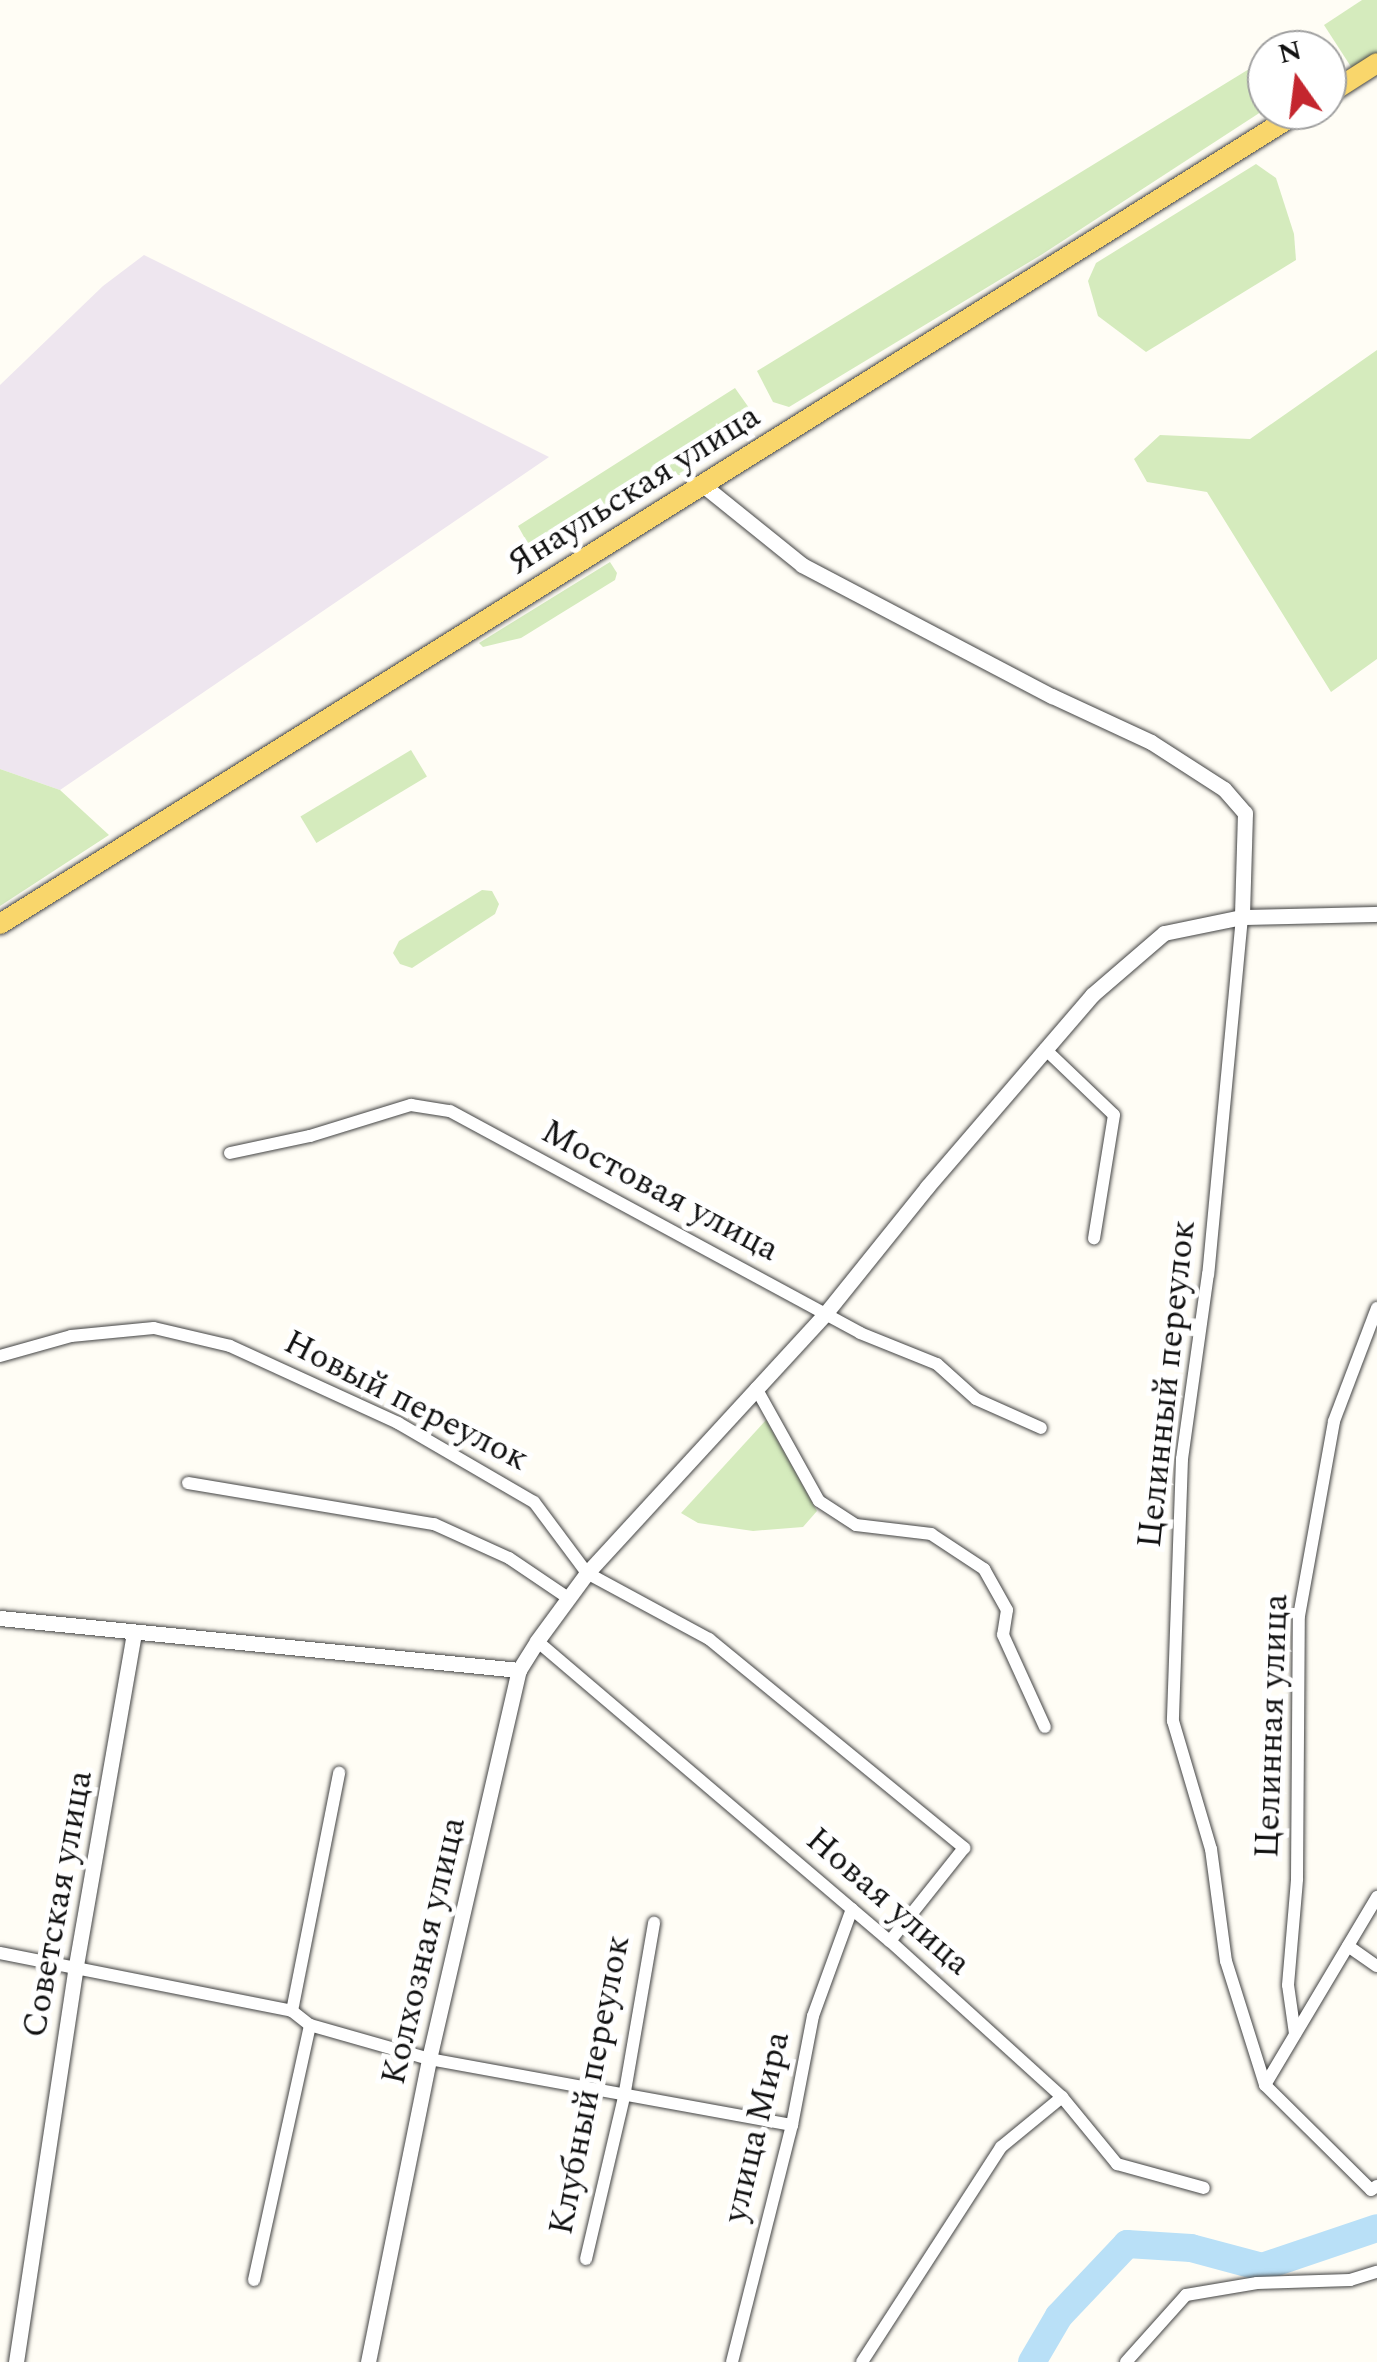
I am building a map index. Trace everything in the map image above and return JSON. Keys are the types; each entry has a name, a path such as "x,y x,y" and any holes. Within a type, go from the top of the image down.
{"main road":[{"path":"1347,82 1377,63"},
{"name":"Янаульская улица","path":"0,924 1270,130"}],"street":[{"path":"703,485 802,565 1052,696 1151,742 1224,789 1246,812 1242,917"},
{"name":"Колхозная улица","path":"368,2362 429,2059 519,1670 537,1641 586,1573 825,1314 1045,1049 1092,996 1164,933 1242,917 1377,914"},
{"name":"Целинный переулок","path":"1242,917 1208,1274 1182,1459 1173,1721 1211,1849 1226,1961 1265,2086 1374,2188"},
{"path":"1045,1049 1114,1116 1094,1238"},
{"name":"Мостовая улица","path":"230,1153 310,1136 411,1105 450,1111 825,1314 937,1364 976,1399 1041,1428"},
{"name":"Целинная улица","path":"1295,2034 1288,1985 1298,1878 1299,1616 1334,1421 1377,1308"},
{"name":"Новый переулок","path":"0,1356 71,1336 154,1328 230,1346 398,1423 534,1502 586,1573 709,1638 964,1848 890,1941"},
{"path":"756,1388 820,1500 856,1526 931,1534 984,1568 1007,1610 1003,1635 1045,1727"},
{"path":"188,1483 434,1524 509,1558 568,1598"},
{"path":"0,1618 519,1670"},
{"name":"Советская улица","path":"16,2362 75,1971 134,1634"},
{"name":"Новая улица","path":"537,1641 890,1941 1062,2097 1117,2164 1204,2188"},
{"path":"292,2012 339,1774"},
{"path":"1265,2086 1377,1897"},
{"name":"улица Мира","path":"732,2362 792,2125 813,2016 852,1909"},
{"name":"Клубный переулок","path":"586,2259 624,2097 654,1923"},
{"path":"1348,1946 1377,1966"},
{"path":"0,1953 292,2012 310,2025 429,2059 792,2125"},
{"path":"254,2280 310,2025"},
{"path":"862,2362 1001,2147 1062,2097"},
{"path":"1126,2362 1186,2294 1257,2283 1350,2280 1377,2272"}],"shaded area":[{"path":"144,255 549,457 60,790 0,769 0,385 103,286"}],"green space":[{"path":"1362,0 1377,0 1377,59 1355,73 1347,61 1347,30 1327,30 1324,25"},
{"path":"1247,70 1247,121 1041,255 789,407 773,402 757,371"},
{"path":"1256,164 1276,178 1294,234 1296,260 1146,352 1098,316 1088,281 1096,263"},
{"path":"1377,350 1377,659 1331,692 1207,492 1147,482 1134,459 1160,435 1250,439"},
{"path":"735,388 754,415 750,431 680,475 659,474 640,487 622,511 558,552 533,553 518,526"},
{"path":"610,562 617,573 615,580 521,638 483,647 479,643"},
{"path":"411,750 427,777 316,843 300,816"},
{"path":"0,769 60,790 109,835 0,906"},
{"path":"482,890 492,891 499,904 495,914 412,968 400,964 393,953 399,941"},
{"path":"766,1420 817,1511 803,1527 753,1531 698,1523 681,1513"}],"waterway":[{"path":"1032,2362 1059,2316 1127,2244 1191,2248 1262,2267 1377,2228"}]}
